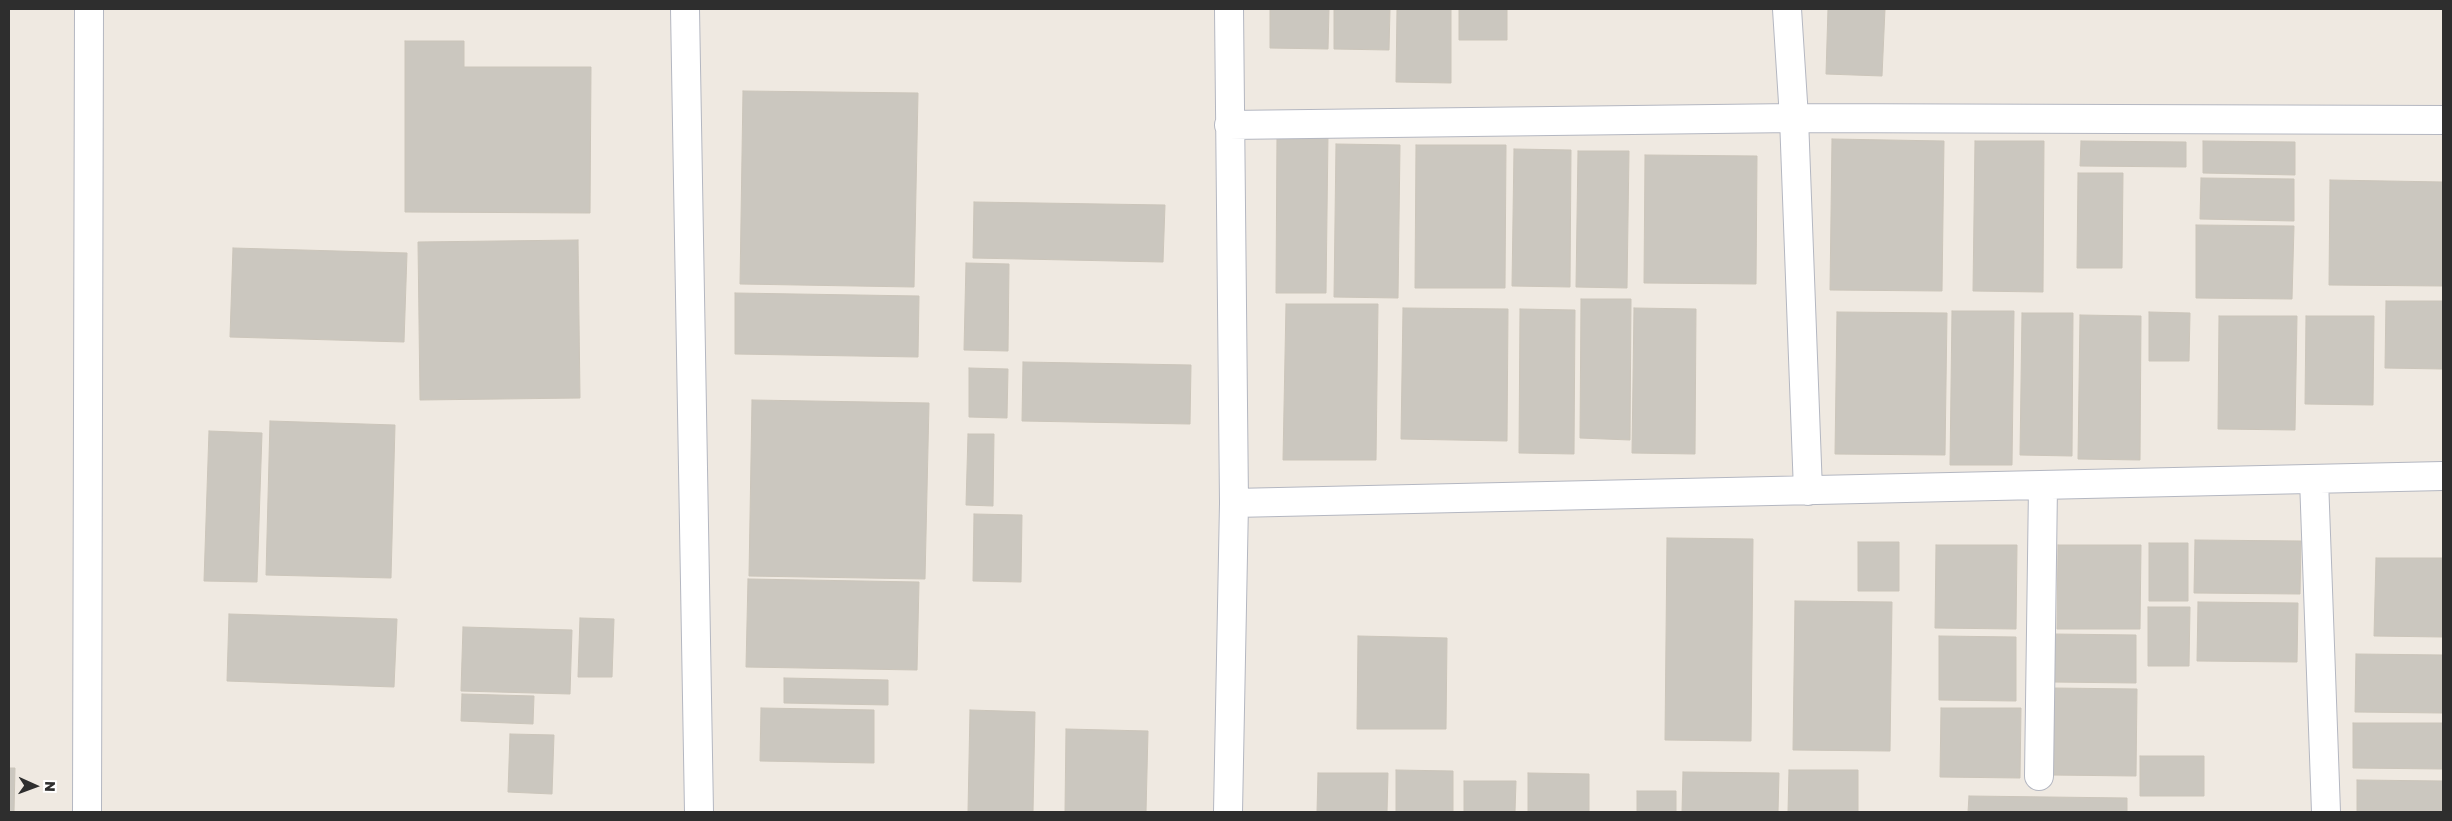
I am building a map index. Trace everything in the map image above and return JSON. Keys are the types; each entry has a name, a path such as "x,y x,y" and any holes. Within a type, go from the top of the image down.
{"street":[{"path":"87,812 89,9"},
{"path":"685,9 699,812"},
{"path":"1228,812 1234,503 1229,126 1230,9"},
{"path":"1787,9 1794,118 1808,491"},
{"path":"1229,126 1794,118 2443,120"},
{"path":"1234,503 2443,476"},
{"path":"2314,479 2326,812"},
{"path":"2039,776 2043,486"}],"building":[{"path":"1270,9 1329,9 1328,49 1270,48"},
{"path":"1334,9 1390,9 1389,50 1334,49"},
{"path":"1397,9 1451,9 1451,83 1396,82"},
{"path":"1459,9 1507,9 1507,40 1459,40"},
{"path":"1828,9 1885,9 1882,76 1826,74"},
{"path":"405,41 464,41 464,67 591,67 590,213 405,212"},
{"path":"743,91 918,93 914,287 740,284"},
{"path":"1277,134 1328,134 1326,293 1276,293"},
{"path":"1832,139 1944,141 1942,291 1830,290"},
{"path":"1975,141 2044,141 2043,292 1973,291"},
{"path":"2081,141 2186,142 2186,167 2080,166"},
{"path":"2203,141 2295,142 2295,175 2203,173"},
{"path":"1336,144 1400,145 1398,298 1334,297"},
{"path":"1416,145 1506,145 1505,288 1415,288"},
{"path":"1514,149 1571,150 1570,287 1512,286"},
{"path":"1578,151 1629,151 1627,288 1576,287"},
{"path":"1645,155 1757,156 1756,284 1644,283"},
{"path":"2078,173 2123,173 2122,268 2077,268"},
{"path":"2201,178 2294,179 2294,221 2200,219"},
{"path":"2330,180 2443,182 2443,286 2329,285"},
{"path":"974,202 1165,205 1163,262 973,258"},
{"path":"2196,225 2294,226 2292,299 2196,298"},
{"path":"578,240 580,398 420,400 418,242"},
{"path":"233,248 407,253 404,342 230,337"},
{"path":"966,263 1009,264 1008,351 964,350"},
{"path":"735,293 919,296 918,357 735,354"},
{"path":"1581,299 1631,299 1630,440 1580,438"},
{"path":"2386,301 2443,301 2443,369 2385,368"},
{"path":"1286,304 1378,304 1376,460 1283,460"},
{"path":"1403,308 1508,309 1507,441 1401,439"},
{"path":"1634,308 1696,309 1695,454 1632,453"},
{"path":"1520,309 1575,310 1574,454 1519,453"},
{"path":"1952,311 2014,311 2012,465 1950,465"},
{"path":"1837,312 1947,313 1945,455 1835,454"},
{"path":"2149,312 2190,313 2189,361 2149,361"},
{"path":"2022,313 2073,313 2072,456 2020,455"},
{"path":"2080,315 2141,316 2140,460 2078,459"},
{"path":"2219,316 2297,316 2295,430 2218,429"},
{"path":"2306,316 2374,316 2373,405 2305,404"},
{"path":"1023,362 1191,365 1190,424 1022,421"},
{"path":"969,368 1008,369 1007,418 969,417"},
{"path":"752,400 929,403 925,579 749,576"},
{"path":"270,421 395,425 391,578 266,575"},
{"path":"209,431 262,433 257,582 204,581"},
{"path":"968,434 994,434 993,506 966,505"},
{"path":"974,514 1022,515 1021,582 973,581"},
{"path":"1667,538 1753,539 1751,741 1665,740"},
{"path":"2195,540 2301,541 2300,594 2194,593"},
{"path":"1858,542 1899,542 1899,591 1858,591"},
{"path":"2149,543 2188,543 2188,601 2149,601"},
{"path":"1936,545 2017,545 2016,629 1935,628"},
{"path":"2058,545 2141,545 2140,629 2057,629"},
{"path":"2376,558 2443,558 2443,637 2374,636"},
{"path":"748,579 919,582 917,670 746,667"},
{"path":"1795,601 1892,602 1890,751 1793,750"},
{"path":"2198,602 2298,603 2297,662 2197,661"},
{"path":"2148,607 2190,607 2189,666 2148,666"},
{"path":"229,614 397,619 394,687 227,681"},
{"path":"580,618 614,619 612,677 578,677"},
{"path":"463,627 572,630 570,694 461,691"},
{"path":"2053,634 2136,635 2136,683 2052,682"},
{"path":"1358,636 1447,638 1446,729 1357,729"},
{"path":"1939,636 2016,637 2016,701 1939,700"},
{"path":"2356,654 2443,655 2443,713 2355,712"},
{"path":"784,678 888,680 888,705 784,703"},
{"path":"2052,688 2137,689 2136,776 2051,775"},
{"path":"462,694 534,696 533,724 461,721"},
{"path":"761,708 874,710 874,763 760,761"},
{"path":"1941,708 2021,708 2020,778 1940,777"},
{"path":"970,710 1035,712 1033,812 968,812"},
{"path":"2353,723 2443,723 2443,769 2353,768"},
{"path":"1066,729 1148,731 1146,812 1065,812"},
{"path":"510,734 554,735 552,794 508,792"},
{"path":"2140,756 2204,756 2204,796 2140,796"},
{"path":"9,768 15,768 14,812 9,812"},
{"path":"1396,770 1453,771 1453,812 1396,812"},
{"path":"1789,770 1858,770 1858,812 1788,812"},
{"path":"1683,772 1779,773 1778,812 1682,812"},
{"path":"1318,773 1388,773 1387,812 1317,812"},
{"path":"1528,773 1589,774 1589,812 1528,812"},
{"path":"2357,780 2443,781 2443,812 2357,812"},
{"path":"1464,781 1516,781 1515,812 1464,812"},
{"path":"1637,791 1676,791 1676,812 1637,812"},
{"path":"1969,796 2127,798 2127,812 1968,812"}]}
